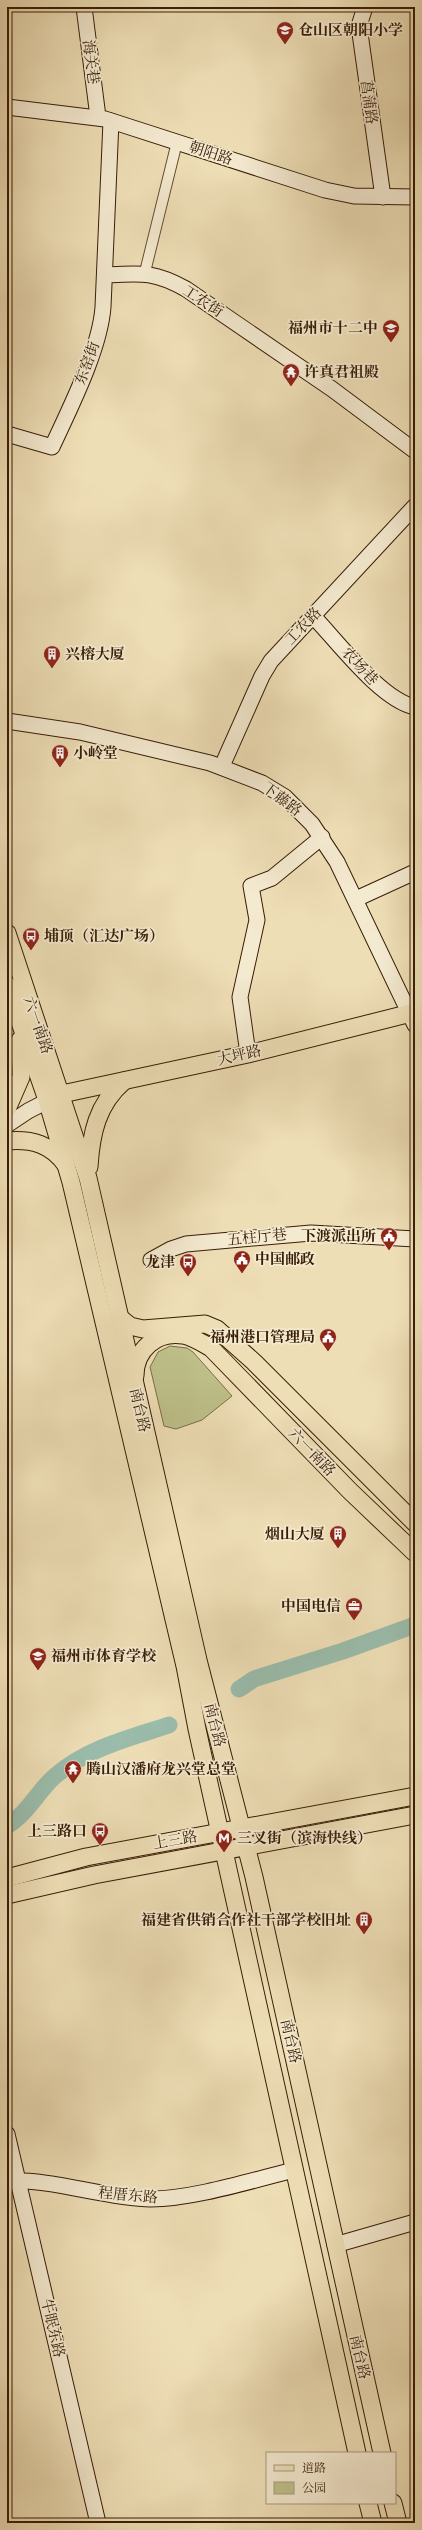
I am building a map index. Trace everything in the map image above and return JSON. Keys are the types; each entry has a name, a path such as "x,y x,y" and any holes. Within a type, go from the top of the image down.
{"main road":[{"name":"六一南路","path":"7,933 54,1097"},
{"name":"六一南路","path":"7,985 19,1020 54,1097"},
{"name":"大坪路","path":"54,1097 248,1054 413,1015"},
{"path":"7,1109 21,1078 19,1020"},
{"path":"88,1178 91,1137 98,1117 110,1095 124,1081"},
{"name":"南台路","path":"54,1097 67,1168 186,1666 224,1851 357,2452"},
{"name":"南台路","path":"54,1097 88,1178 135,1389 246,1847 382,2452"},
{"path":"7,1141 24,1140 46,1147 58,1155 67,1168"},
{"name":"六一南路","path":"120,1318 130,1326 143,1329 205,1324 218,1329 254,1362 415,1523"},
{"name":"六一南路","path":"135,1389 136,1363 138,1356 149,1344 157,1339 173,1334 183,1335 211,1348 350,1492 415,1553"},
{"name":"上三路","path":"7,1878 86,1857 415,1796"},
{"name":"上三路","path":"7,1895 94,1874 415,1815"},
{"path":"368,2504 373,2523"},
{"path":"393,2504 398,2523"}],"street":[{"name":"海关巷","path":"84,7 105,119"},
{"name":"菖蒲路","path":"365,7 358,26 383,197"},
{"name":"朝阳路","path":"7,106 105,119 325,190 354,196 415,197"},
{"path":"105,119 105,275"},
{"path":"145,272 177,142"},
{"name":"工农街","path":"105,275 145,272 166,278 192,293 332,389 415,451"},
{"name":"东窑街","path":"7,434 52,446 77,392 100,327 105,275"},
{"name":"工农路","path":"222,766 266,668 276,654 415,506"},
{"name":"农场巷","path":"313,616 385,692 400,703 415,707"},
{"name":"下藤路","path":"7,721 80,732 222,766 262,783 282,795 303,813 322,837 356,899 413,1015"},
{"path":"248,1054 240,997 256,920 251,886 272,878 322,837"},
{"path":"356,899 415,872"},
{"path":"7,1125 54,1097"},
{"name":"五柱厅巷","path":"151,1260 171,1249 186,1244 288,1234 316,1233 415,1239"},
{"name":"牛眠东路","path":"7,2134 13,2181 98,2523"},
{"name":"程厝东路","path":"13,2181 130,2198 163,2198 294,2170"},
{"path":"335,2245 415,2222"}],"green space":[{"path":"170,1346 187,1348 193,1352 232,1396 202,1420 176,1429 164,1426 150,1367 158,1352"}],"waterway":[{"path":"239,1689 254,1679 343,1651 415,1625"},
{"path":"7,1826 21,1815 55,1776 68,1766 109,1745 169,1725"}],"place":[{"name":"仓山区朝阳小学","path":"285,45"},
{"name":"福州市十二中","path":"391,343"},
{"name":"许真君祖殿","path":"291,387"},
{"name":"兴榕大厦","path":"52,669"},
{"name":"小岭堂","path":"60,768"},
{"name":"埔顶（汇达广场）","path":"31,951"},
{"name":"下渡派出所","path":"389,1251"},
{"name":"中国邮政","path":"242,1274"},
{"name":"龙津","path":"188,1277"},
{"name":"福州港口管理局","path":"328,1352"},
{"name":"烟山大厦","path":"338,1549"},
{"name":"中国电信","path":"354,1621"},
{"name":"福州市体育学校","path":"38,1671"},
{"name":"腾山汉潘府龙兴堂总堂","path":"73,1784"},
{"name":"上三路口","path":"100,1846"},
{"name":"三叉街（滨海快线）","path":"224,1853"},
{"name":"福建省供销合作社干部学校旧址","path":"364,1935"}]}
